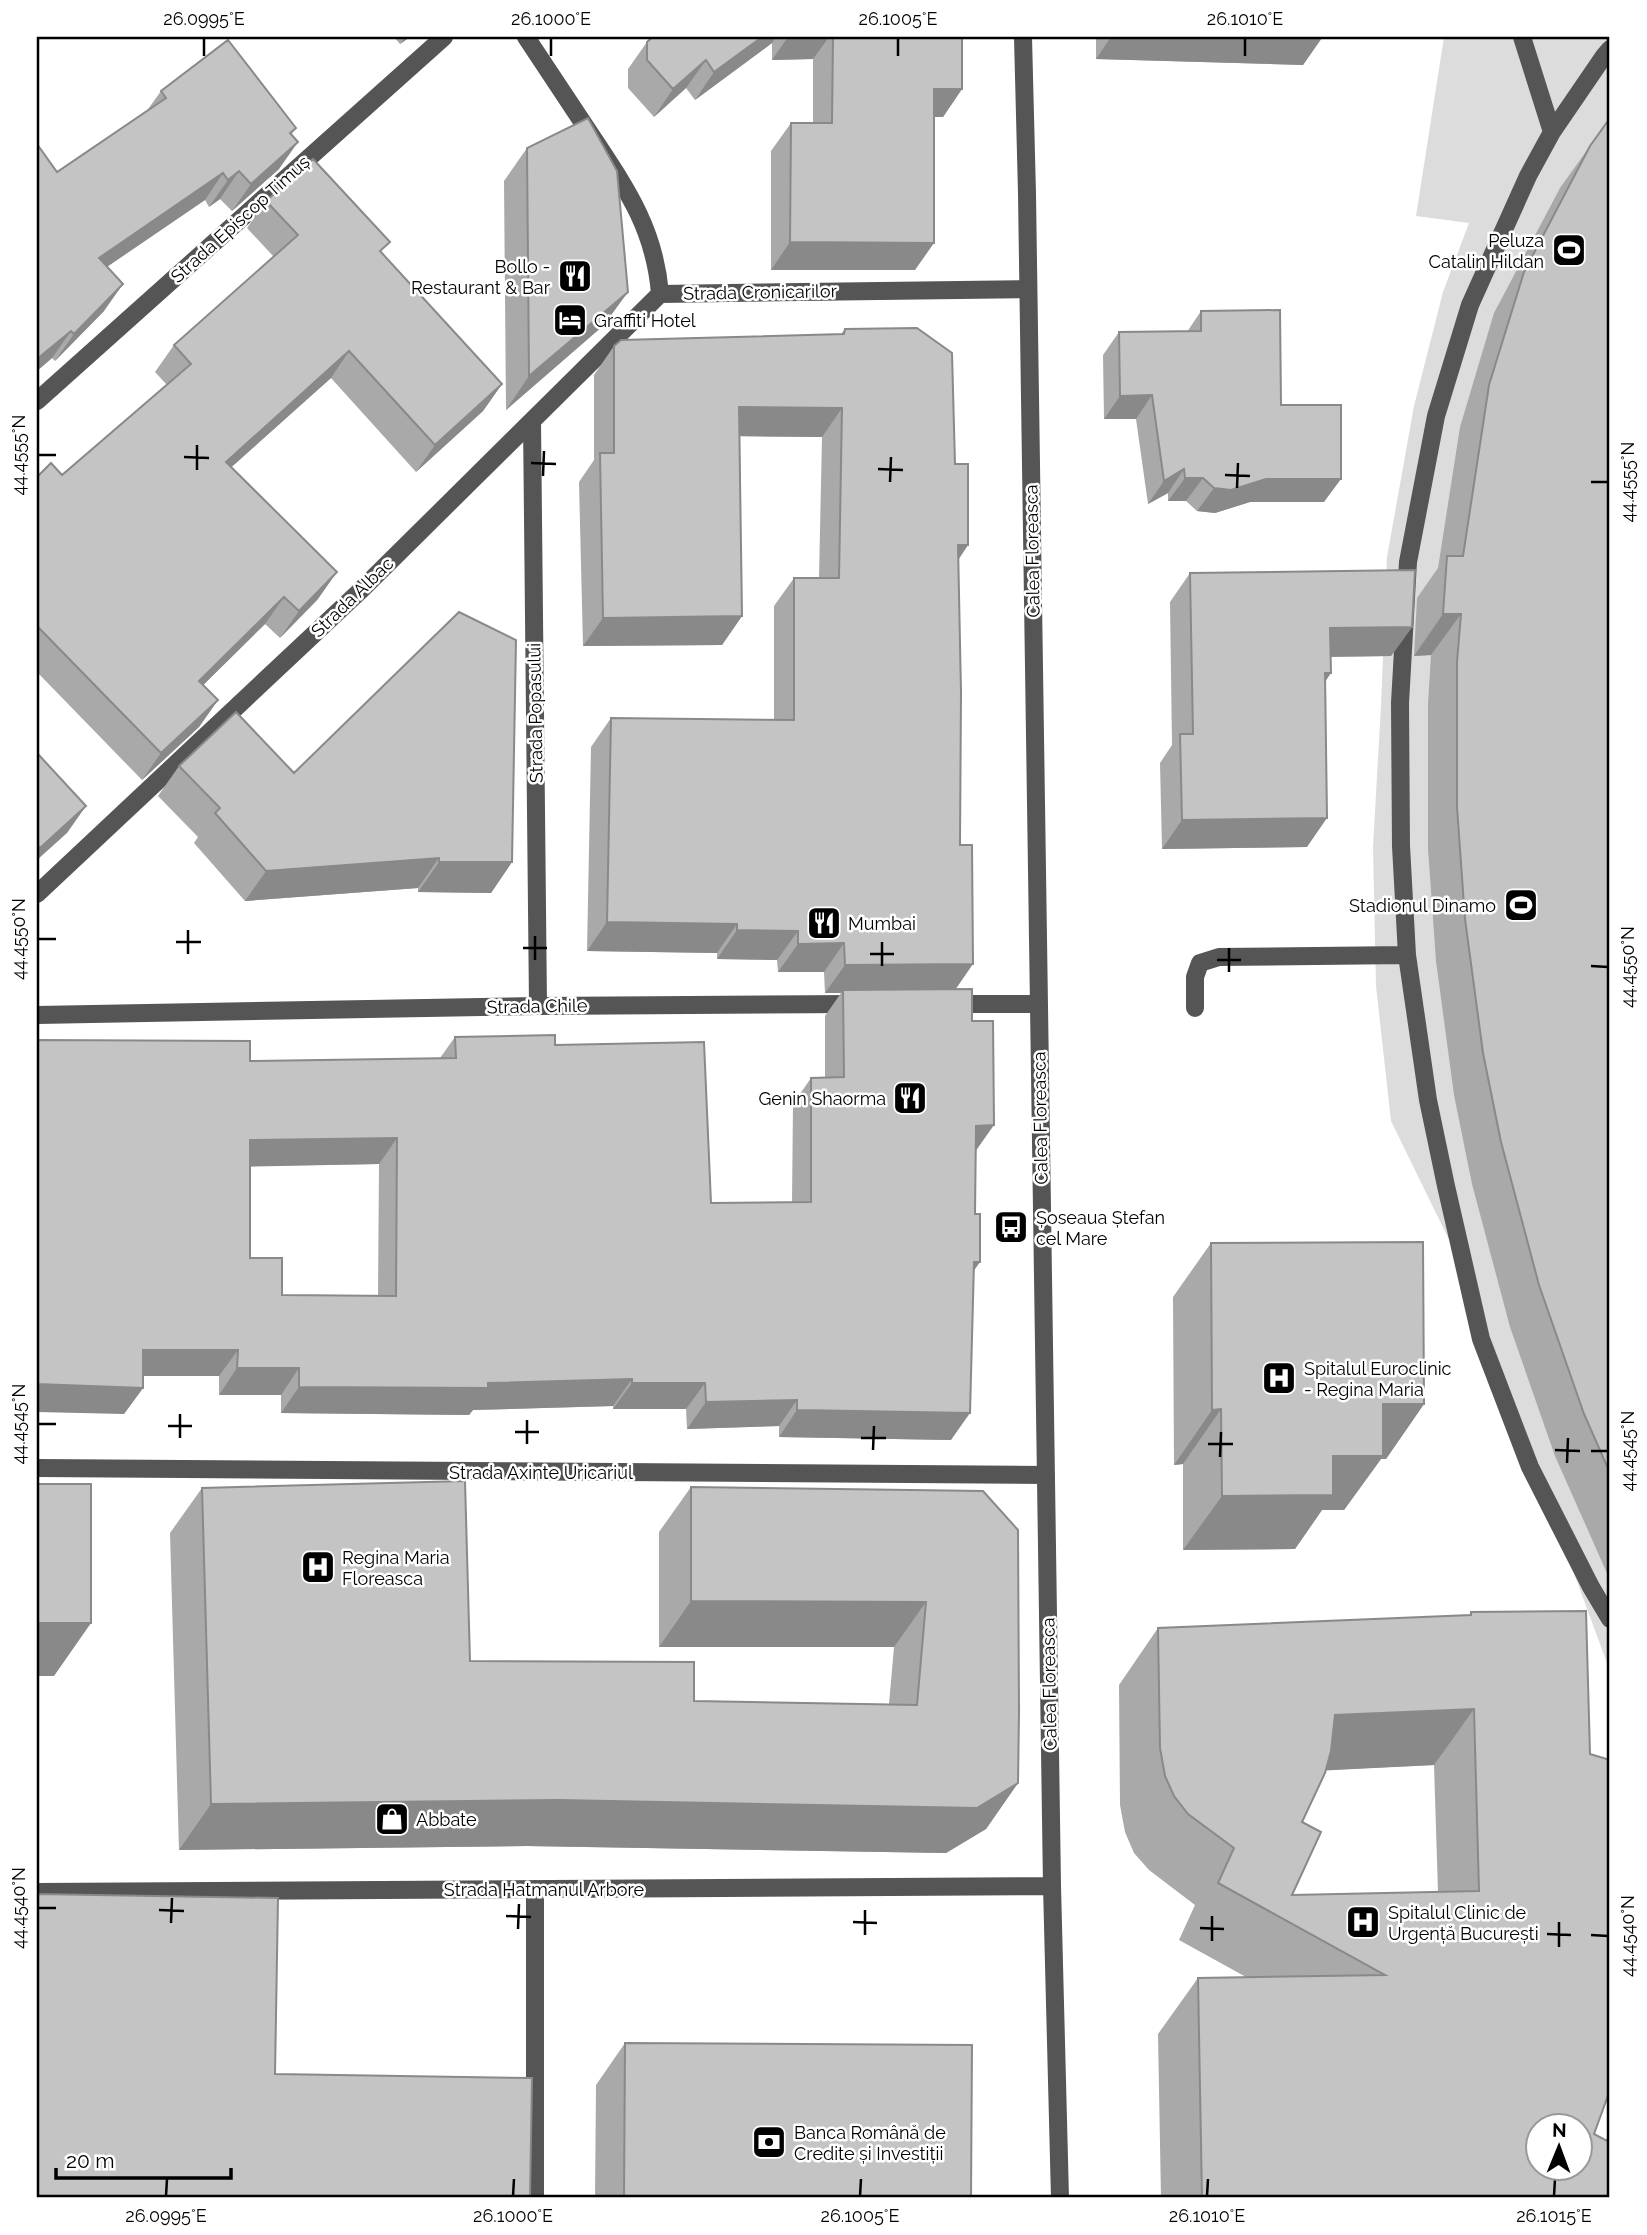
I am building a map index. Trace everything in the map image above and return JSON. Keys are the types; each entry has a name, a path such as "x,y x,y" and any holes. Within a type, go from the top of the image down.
{"street":[{"name":"Strada Episcop Timuș","path":"37,401 444,37"},
{"name":"Strada Cronicarilor","path":"526,37 628,191 641,215 658,268 660,294 1028,289"},
{"name":"Calea Floreasca","path":"1023,37 1052,1886 1060,2198"},
{"path":"1522,37 1552,132"},
{"path":"1610,49 1552,132 1528,176 1470,305 1436,416 1408,562 1400,703 1401,846 1407,955 1428,1100 1481,1339 1530,1467 1610,1619"},
{"name":"Strada Albac","path":"37,894 360,591 660,294"},
{"name":"Strada Popasului","path":"532,421 538,1006"},
{"path":"1195,1008 1195,977 1200,963 1219,957 1407,955"},
{"name":"Strada Chile","path":"37,1015 538,1006 879,1004"},
{"path":"934,1004 1038,1004"},
{"name":"Strada Axinte Uricariul","path":"37,1468 1046,1475"},
{"name":"Strada Hatmanul Arbore","path":"37,1892 1052,1886"},
{"path":"535,2198 536,1889"}],"shaded area":[{"name":"Stadionul Dinamo","path":"1444,37 1610,37 1610,1671 1456,1254 1391,1121 1376,986 1373,847 1387,557 1414,406 1443,292 1469,223 1416,216"}],"building":[{"path":"653,37 762,37 714,72 706,60 673,89 647,60 647,42"},
{"path":"833,37 962,37 962,89 934,89 934,243 790,242 791,123 832,123"},
{"path":"228,40 296,128 290,133 298,142 251,184 239,171 228,180 223,173 99,258 123,284 74,334 71,331 37,359 37,144 57,172 166,98 161,91"},
{"path":"588,118 617,171 628,292 529,376 527,148"},
{"name":"Stadionul Dinamo","path":"1610,118 1610,1473 1584,1414 1539,1285 1501,1142 1483,1053 1465,919 1457,807 1457,662 1461,614 1443,614 1447,556 1463,556 1489,385 1524,272 1590,146"},
{"path":"313,159 390,242 380,251 502,384 435,445 349,351 226,462 337,572 299,611 284,597 199,681 218,700 161,753 37,626 37,477 51,463 62,475 191,364 174,345 298,235 266,201"},
{"path":"1280,310 1281,405 1341,405 1341,479 1266,479 1231,490 1214,488 1203,478 1185,478 1184,469 1164,481 1152,395 1120,396 1119,332 1201,331 1201,311"},
{"path":"917,328 952,353 955,464 968,464 968,545 958,545 960,845 972,845 973,964 845,965 844,943 798,944 798,931 737,930 737,924 607,922 611,718 794,720 794,578 839,578 842,408 739,407 742,616 603,618 600,453 614,453 614,346 621,340 844,334 845,329"},
{"path":"1415,570 1412,627 1330,628 1331,673 1325,673 1327,818 1182,820 1180,734 1193,734 1190,573"},
{"path":"459,612 516,640 512,862 439,862 439,858 266,871 215,813 220,808 179,766 236,712 294,773"},
{"path":"37,753 86,806 40,848 37,845"},
{"path":"972,989 972,1021 993,1021 994,1125 976,1126 975,1214 980,1214 980,1262 974,1262 970,1413 797,1410 797,1400 706,1402 705,1383 632,1383 632,1379 488,1383 488,1388 299,1387 299,1368 237,1368 238,1350 143,1350 143,1388 37,1384 37,1040 250,1041 250,1061 456,1058 455,1037 555,1035 555,1045 704,1042 711,1203 811,1202 811,1078 844,1077 843,990","holes":["397,1138 396,1296 282,1295 282,1258 250,1258 250,1140"]},
{"name":"Spitalul Euroclinic - Regina Maria","path":"1423,1242 1424,1404 1383,1404 1383,1456 1333,1456 1333,1495 1222,1496 1221,1409 1212,1410 1211,1243"},
{"path":"465,1481 470,1661 694,1662 694,1701 917,1705 926,1602 691,1601 691,1487 983,1491 1018,1530 1018,1783 977,1808 559,1800 211,1804 202,1488"},
{"path":"37,1484 91,1484 91,1623 37,1623"},
{"name":"Spitalul Clinic de Urgență București","path":"1586,1611 1590,1754 1610,1760 1610,2090 1594,2134 1607,2141 1610,2135 1610,2198 1202,2198 1198,1978 1385,1975 1218,1883 1234,1848 1188,1814 1174,1796 1165,1776 1160,1748 1158,1628 1471,1615 1471,1612","holes":["1474,1709 1479,1891 1292,1895 1321,1832 1302,1822 1325,1773 1331,1751 1335,1715"]},
{"path":"37,1894 278,1898 275,2074 532,2078 530,2198 37,2198"},
{"name":"Banca Română de Credite și Investiții","path":"625,2043 972,2045 971,2198 624,2198"}],"place":[{"name":"Peluza Catalin Hildan","path":"1569,250"},
{"name":"Bollo - Restaurant & Bar","path":"575,276"},
{"name":"Graffiti Hotel","path":"570,320"},
{"name":"Stadionul Dinamo","path":"1521,905"},
{"name":"Mumbai","path":"824,923"},
{"name":"Genin Shaorma","path":"910,1098"},
{"name":"Șoseaua Ștefan cel Mare","path":"1011,1227"},
{"name":"Spitalul Euroclinic - Regina Maria","path":"1279,1378"},
{"name":"Regina Maria Floreasca","path":"318,1567"},
{"name":"Abbate","path":"392,1819"},
{"name":"Spitalul Clinic de Urgență București","path":"1363,1922"},
{"name":"Banca Română de Credite și Investiții","path":"769,2142"}]}
